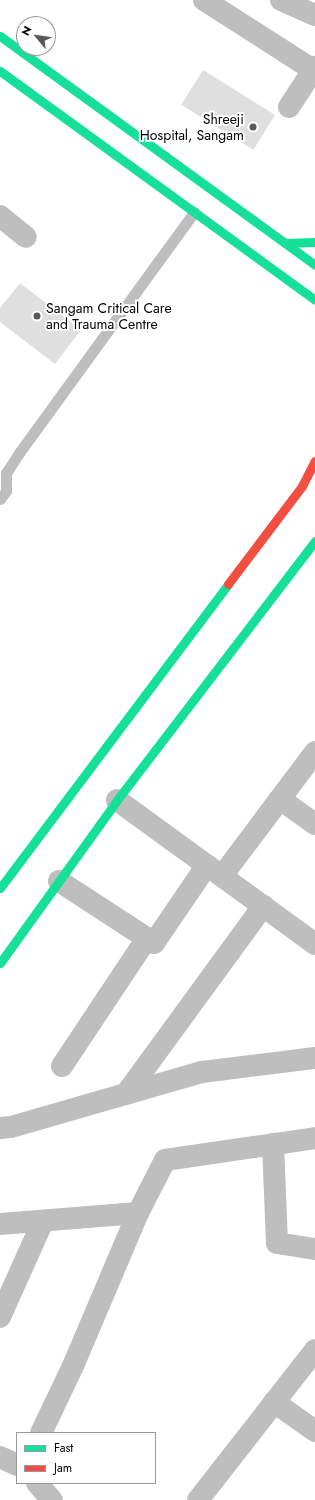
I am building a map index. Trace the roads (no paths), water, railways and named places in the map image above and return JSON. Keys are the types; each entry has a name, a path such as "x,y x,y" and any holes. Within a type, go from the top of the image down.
{"street":[{"path":"204,0 314,69 289,107"},
{"path":"280,0 315,15"},
{"path":"0,36 315,265"},
{"path":"0,71 315,300"},
{"path":"0,216 26,237"},
{"path":"285,243 315,242"},
{"path":"0,888 302,486 315,461"},
{"path":"0,963 117,800 315,541"},
{"path":"59,881 154,943 215,871 280,799 315,752"},
{"path":"280,799 315,824"},
{"path":"117,800 315,944"},
{"path":"126,1094 263,906"},
{"path":"62,1066 147,938"},
{"path":"0,1128 11,1127 202,1072 315,1058"},
{"path":"41,1432 73,1366 138,1213 165,1160 315,1138"},
{"path":"273,1144 277,1244 315,1249"},
{"path":"0,1224 138,1213"},
{"path":"0,1317 43,1221"},
{"path":"198,1500 315,1350"},
{"path":"274,1402 315,1431"},
{"path":"0,1457 16,1465"},
{"path":"38,1484 52,1500"}],"lane":[{"path":"0,499 6,491 6,473 19,453 194,212"}],"place":[{"name":"Shreeji Hospital, Sangam","path":"253,127"},
{"name":"Sangam Critical Care and Trauma Centre","path":"37,316"}]}
